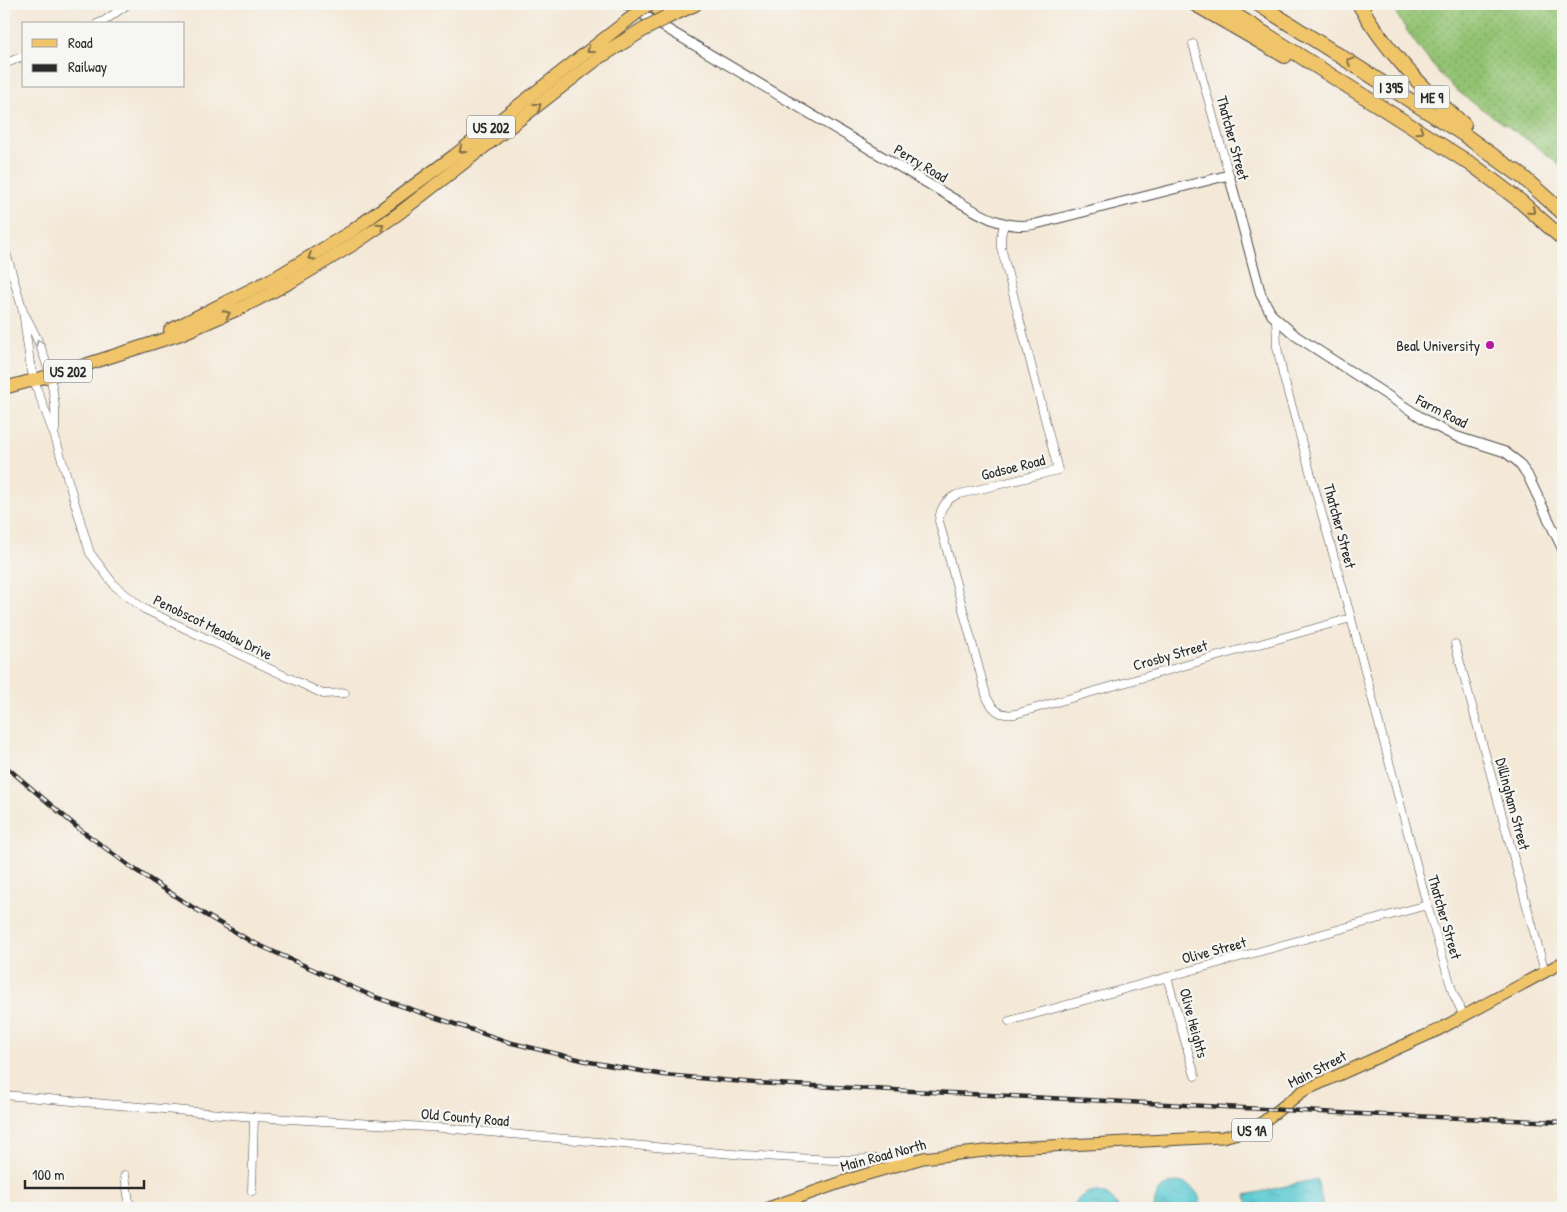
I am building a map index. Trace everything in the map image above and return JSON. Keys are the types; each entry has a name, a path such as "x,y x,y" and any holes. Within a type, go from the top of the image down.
{"highway":[{"path":"604,54 637,25 661,8 695,4"},
{"path":"1195,4 1294,61 1379,105"},
{"name":"I 395","path":"1218,4 1493,179 1531,209 1563,239"},
{"name":"I 395","path":"1258,4 1457,130 1521,176 1563,213"},
{"name":"ME 9","path":"1359,4 1382,40 1416,80 1447,111 1521,176"},
{"name":"US 202","path":"132,349 272,280 340,239 661,8"},
{"name":"US 202","path":"4,388 34,381 169,338 225,315 334,257 398,214 604,54"}],"main road":[{"name":"Main Street","path":"1011,1148 1223,1137 1254,1129 1303,1091 1464,1016 1563,962"},
{"name":"Main Road North","path":"768,1208 854,1178 924,1158 1011,1148"}],"street":[{"path":"102,22 128,4"},
{"name":"Perry Road","path":"625,4 954,199 1004,225 1021,227 1036,224 1229,175"},
{"name":"Thatcher Street","path":"1194,44 1261,295 1276,319 1277,346 1281,368 1351,618 1427,905 1453,993 1464,1016"},
{"path":"4,64 22,57"},
{"name":"Godsoe Road","path":"997,712 987,698 939,521 939,513 948,499 956,495 1058,470 1001,247 1004,225"},
{"path":"4,246 24,311"},
{"name":"Penobscot Meadow Drive","path":"24,311 38,337 50,376 54,398 55,437"},
{"name":"Penobscot Meadow Drive","path":"24,311 34,381 55,437 90,553 115,586 144,609 323,694 345,693"},
{"name":"Farm Road","path":"1276,319 1304,341 1433,425 1455,436 1505,452 1513,457 1527,474 1563,550"},
{"name":"Crosby Street","path":"997,712 1005,715 1015,714 1351,618"},
{"name":"Dillingham Street","path":"1455,644 1545,972"},
{"name":"Olive Street","path":"1009,1022 1427,905"},
{"name":"Olive Heights","path":"1167,977 1195,1076"},
{"name":"Old County Road","path":"4,1095 254,1117 444,1128 744,1155 833,1160 924,1158"},
{"path":"252,1191 254,1117"},
{"path":"125,1175 130,1208"}],"green space":[{"path":"1391,4 1563,4 1563,169 1538,147 1455,89 1438,72 1420,49"}],"water":[{"path":"1317,1179 1323,1207 1249,1208 1246,1195"},
{"path":"1177,1182 1195,1190 1201,1203 1201,1208 1154,1208 1154,1203 1160,1190"},
{"path":"1095,1191 1109,1196 1118,1208 1073,1208 1081,1196"}],"railway":[{"path":"4,765 78,828 131,867 192,907 252,942 372,996 508,1042 590,1062 664,1075 756,1083 1360,1114 1563,1122"}],"place":[{"name":"Beal University","path":"1490,345"}]}
